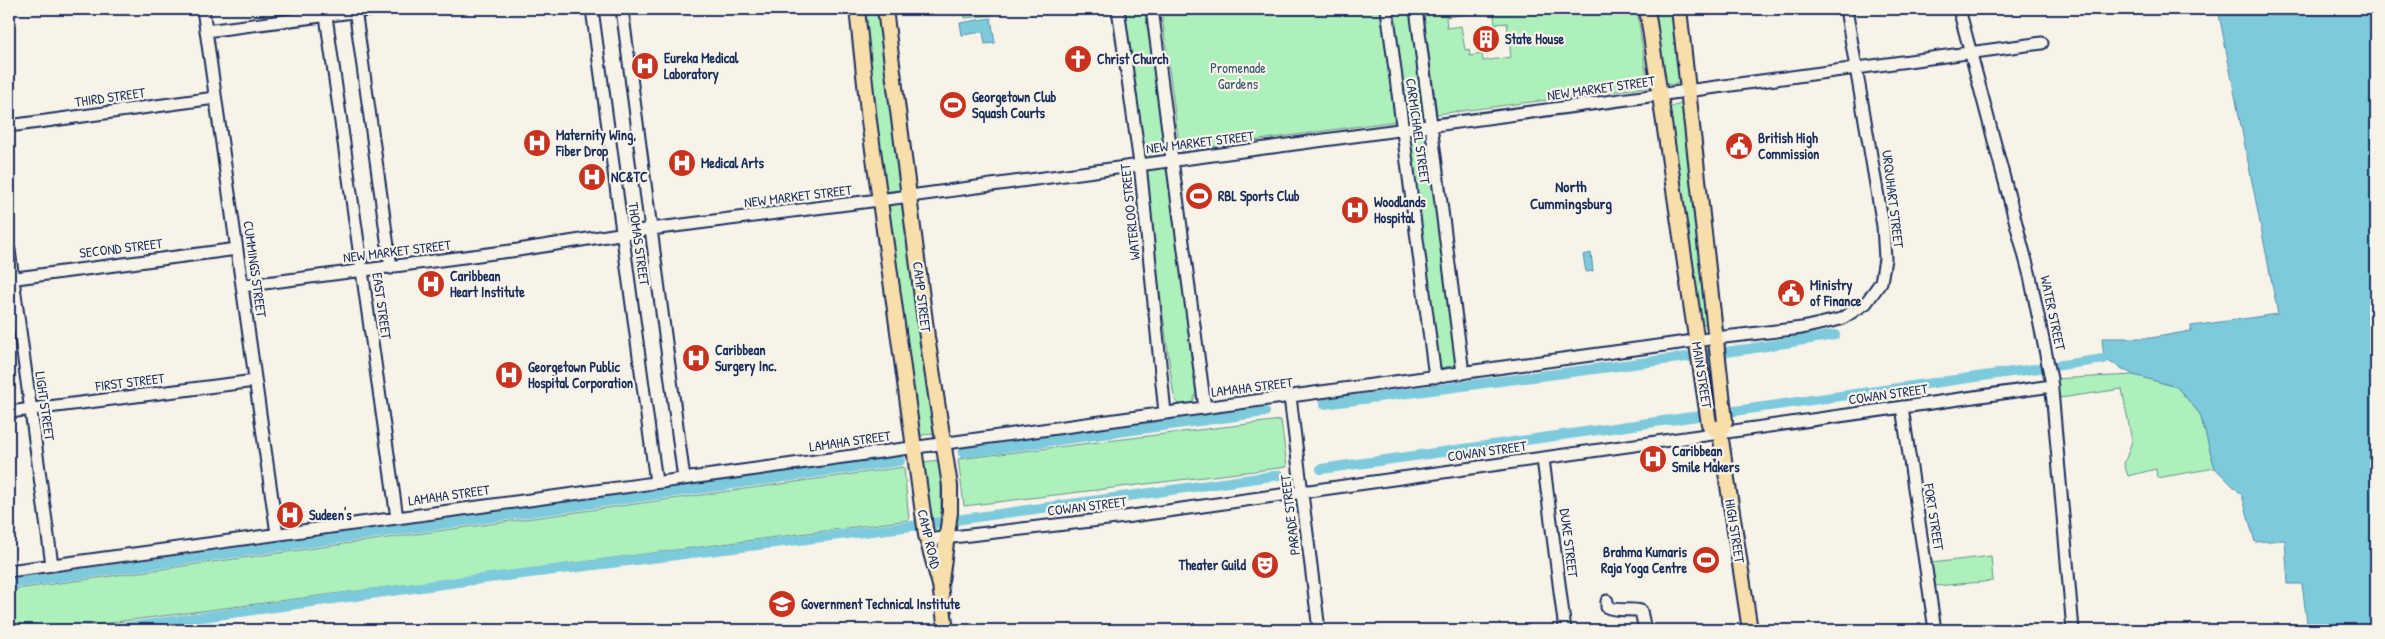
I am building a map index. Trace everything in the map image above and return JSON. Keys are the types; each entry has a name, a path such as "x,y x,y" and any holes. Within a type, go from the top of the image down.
{"main road":[{"name":"CAMP STREET","path":"857,9 880,200 915,456"},
{"name":"CAMP STREET","path":"885,9 927,337 950,486 950,512 940,584"},
{"name":"MAIN STREET","path":"1647,9 1696,341 1718,426"},
{"name":"MAIN STREET","path":"1679,9 1690,91 1716,344 1718,426"},
{"name":"HIGH STREET","path":"1718,426 1750,630"},
{"name":"CAMP ROAD","path":"915,456 926,538 940,584 946,630"}],"street":[{"name":"CUMMINGS STREET","path":"203,9 214,98 277,534"},
{"path":"206,31 325,12 376,9"},
{"name":"THOMAS STREET","path":"592,9 656,482"},
{"name":"THOMAS STREET","path":"622,9 684,479"},
{"name":"WATERLOO STREET","path":"1118,9 1140,164 1165,413"},
{"path":"1152,9 1205,408"},
{"name":"CARMICHAEL STREET","path":"1387,9 1435,376"},
{"name":"CARMICHAEL STREET","path":"1416,9 1463,373"},
{"name":"URQUHART STREET","path":"1696,341 1716,344 1841,319 1866,303 1881,282 1885,258 1883,226 1846,9"},
{"name":"WATER STREET","path":"1959,9 1969,53 2030,276 2046,351 2051,383 2070,630"},
{"name":"EAST STREET","path":"355,10 390,268"},
{"name":"EAST STREET","path":"325,12 397,518"},
{"name":"NEW MARKET STREET","path":"242,286 390,268 651,229 1172,161 2042,43"},
{"name":"THIRD STREET","path":"9,126 214,98"},
{"name":"SECOND STREET","path":"11,278 237,248"},
{"name":"LIGHT STREET","path":"9,250 11,278 52,565"},
{"name":"LAMAHA STREET","path":"9,571 656,482 915,456 1165,413 1696,341"},
{"name":"FIRST STREET","path":"9,412 255,381"},
{"name":"COWAN STREET","path":"926,538 947,534 1125,517 1543,459 1718,426 1902,407 2051,383"},
{"name":"PARADE STREET","path":"1290,397 1319,630"},
{"name":"FORT STREET","path":"1902,407 1935,630"},
{"name":"DUKE STREET","path":"1543,459 1564,630"},
{"path":"1607,601 1607,607 1614,610 1631,608 1641,611 1645,630"}],"green space":[{"path":"860,9 880,9 905,189 884,192"},
{"path":"964,9 991,9 992,15 965,18"},
{"path":"1125,9 1148,9 1164,143 1160,154 1151,157 1144,151 1141,141"},
{"name":"Promenade Gardens","path":"1161,9 1381,9 1396,121 1180,151"},
{"path":"1393,9 1410,9 1423,117 1406,119"},
{"path":"1423,9 1466,9 1467,14 1446,17 1447,28 1461,26 1465,50 1469,49 1470,56 1482,54 1483,61 1511,57 1507,23 1495,24 1493,9 1637,9 1648,87 1437,114"},
{"path":"1655,9 1673,9 1682,77 1680,82 1672,85 1667,84 1665,79"},
{"path":"1684,104 1711,322 1700,325 1667,111 1671,107"},
{"path":"1426,133 1457,365 1440,368 1409,135"},
{"path":"1162,166 1167,172 1171,198 1196,393 1192,404 1182,406 1175,400 1173,391 1144,171 1148,167"},
{"path":"905,203 938,433 916,436 887,205"},
{"path":"2134,375 2177,387 2200,414 2215,468 2157,478 2156,469 2128,476 2124,464 2132,441 2122,389 2053,399 2051,379"},
{"path":"1281,420 1287,467 964,506 958,459"},
{"path":"941,460 941,558 921,462"},
{"path":"904,467 909,520 54,630 9,630 9,590"},
{"path":"1991,556 1993,581 1936,586 1931,563"}],"water":[{"path":"2218,9 2376,9 2376,630 2308,630 2302,584 2288,584 2285,540 2255,542 2242,495 2215,468 2200,414 2177,387 2134,375 2104,359 2102,338 2151,338 2191,331 2191,326 2278,314"},
{"path":"991,18 995,43 985,44 983,32 962,35 960,23"},
{"path":"1591,253 1593,271 1586,272 1583,255"}],"waterway":[{"path":"1324,404 1748,349 1835,335"},
{"path":"1321,469 2104,359"},
{"path":"963,453 1265,412"},
{"path":"9,584 900,461"},
{"path":"108,630 465,581 912,526 1280,475"}],"place":[{"name":"State House","path":"1486,39"},
{"name":"Christ Church","path":"1078,59"},
{"name":"Eureka Medical Laboratory","path":"645,66"},
{"name":"Georgetown Club Squash Courts","path":"953,105"},
{"name":"Maternity Wing, Fiber Drop","path":"537,143"},
{"name":"British High Commission","path":"1739,146"},
{"name":"Medical Arts","path":"682,163"},
{"name":"NC&TC","path":"592,177"},
{"name":"RBL Sports Club","path":"1199,196"},
{"name":"Woodlands Hospital","path":"1355,210"},
{"name":"Caribbean Heart Institute","path":"431,284"},
{"name":"Ministry of Finance","path":"1791,293"},
{"name":"Caribbean Surgery Inc.","path":"696,358"},
{"name":"Georgetown Public Hospital Corporation","path":"509,375"},
{"name":"Caribbean Smile Makers","path":"1653,459"},
{"name":"Sudeen's","path":"290,515"},
{"name":"Brahma Kumaris Raja Yoga Centre","path":"1706,560"},
{"name":"Theater Guild","path":"1265,565"},
{"name":"Government Technical Institute","path":"782,604"}],"district":[{"name":"North Cummingsburg","path":"1571,196"}]}
